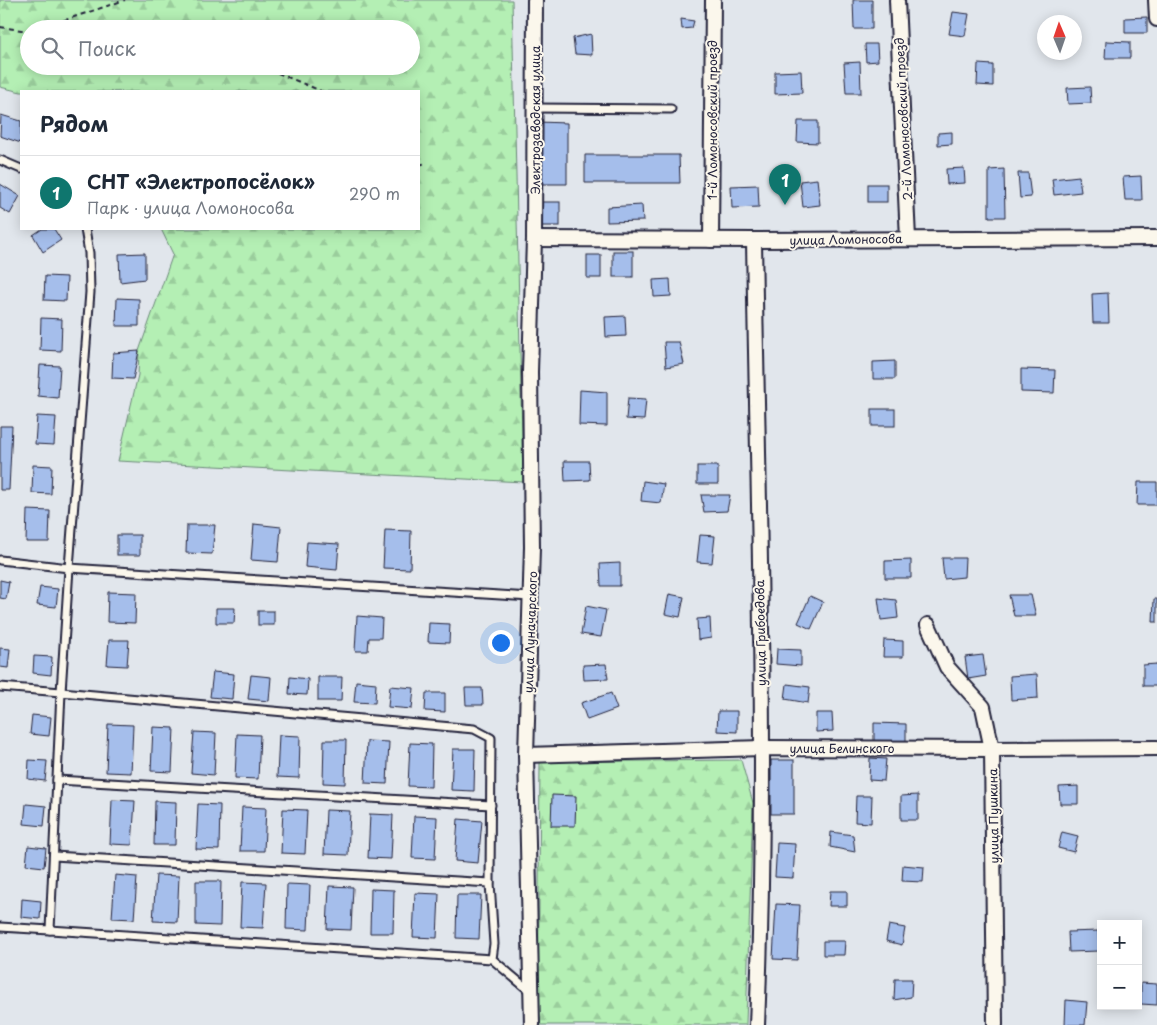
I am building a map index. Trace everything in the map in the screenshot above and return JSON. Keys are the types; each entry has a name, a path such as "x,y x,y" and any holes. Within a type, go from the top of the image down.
{"street":[{"name":"Электрозаводская улица","path":"534,239 535,0"},
{"name":"1-й Ломоносовский проезд","path":"712,240 713,0"},
{"name":"2-й Ломоносовский проезд","path":"897,0 908,239"},
{"path":"1156,0 1157,19"},
{"name":"улица Ломоносова","path":"534,239 1157,238"},
{"name":"улица Луначарского","path":"532,1025 526,755 532,547 530,372 534,239"},
{"name":"улица Грибоедова","path":"754,240 762,748 757,1025"},
{"name":"улица Пушкина","path":"928,625 947,667 983,707 992,749 995,1025"},
{"name":"улица Белинского","path":"526,755 762,748 1157,748"}],"lane":[{"path":"535,108 671,109"},
{"path":"0,160 20,168"},
{"path":"50,930 61,692 90,292 90,253 86,230"},
{"path":"0,560 69,568 531,597"},
{"path":"0,687 474,729 491,738 490,883 494,944 492,959"},
{"path":"57,780 491,805"},
{"path":"54,856 490,883"},
{"path":"0,927 492,959 532,993"}],"path":[{"path":"65,20 126,0"},
{"path":"0,27 20,30"},
{"path":"283,75 318,90"},
{"path":"420,165 426,163"}],"green space":[{"path":"0,0 512,0 523,482 118,461 138,375 139,351 173,254 161,230 420,230 420,90 20,90 20,92 0,87"},
{"path":"741,760 753,803 746,1025 538,1025 540,762"}],"building":[{"path":"853,0 872,0 872,29 854,29"},
{"path":"953,12 969,14 965,36 949,34"},
{"path":"1147,17 1147,33 1125,33 1125,18"},
{"path":"681,19 694,21 692,28 682,29"},
{"path":"591,34 592,55 575,54 573,38"},
{"path":"1106,41 1130,42 1130,58 1105,58"},
{"path":"865,44 877,44 878,61 866,62"},
{"path":"860,62 861,93 846,93 844,63"},
{"path":"978,64 993,65 993,86 977,85"},
{"path":"801,71 802,93 775,94 775,72"},
{"path":"1090,87 1091,103 1068,104 1067,88"},
{"path":"1,115 20,121 20,143 0,136"},
{"path":"798,121 818,121 818,143 797,142"},
{"path":"538,122 567,123 567,184 538,184"},
{"path":"952,132 952,144 938,145 938,133"},
{"path":"585,155 679,155 680,183 585,183"},
{"path":"964,168 965,183 947,184 946,169"},
{"path":"1004,169 1005,217 989,217 989,170"},
{"path":"1018,173 1028,173 1031,197 1020,198"},
{"path":"1079,176 1081,192 1054,195 1052,179"},
{"path":"1141,176 1142,200 1125,200 1123,177"},
{"path":"817,179 820,205 803,207 800,181"},
{"path":"0,184 20,196 10,214 0,208"},
{"path":"868,184 887,184 887,202 868,202"},
{"path":"758,185 759,207 732,208 731,186"},
{"path":"540,202 560,202 560,226 540,226"},
{"path":"642,205 643,221 607,222 607,207"},
{"path":"40,230 55,230 61,240 43,252 33,235"},
{"path":"613,251 633,251 633,277 613,277"},
{"path":"145,253 145,279 120,282 119,254"},
{"path":"587,255 601,255 601,278 587,278"},
{"path":"45,276 67,277 66,301 44,300"},
{"path":"670,279 671,296 654,297 653,280"},
{"path":"1108,293 1109,323 1093,323 1092,294"},
{"path":"117,298 139,299 139,326 116,326"},
{"path":"625,316 626,336 606,337 605,317"},
{"path":"41,318 62,319 61,351 40,350"},
{"path":"664,342 679,342 684,364 666,367"},
{"path":"139,351 133,379 112,378 113,353"},
{"path":"895,361 895,379 873,379 873,362"},
{"path":"40,365 60,366 58,398 38,396"},
{"path":"1021,369 1055,370 1054,393 1021,392"},
{"path":"580,390 607,392 607,426 579,425"},
{"path":"628,398 646,399 644,420 626,419"},
{"path":"872,409 895,409 895,426 872,426"},
{"path":"37,416 56,417 54,445 35,444"},
{"path":"0,426 12,426 9,490 0,490"},
{"path":"564,461 589,461 590,480 565,481"},
{"path":"33,465 52,466 51,494 32,493"},
{"path":"697,466 718,466 718,484 697,484"},
{"path":"643,481 664,484 661,503 641,501"},
{"path":"1138,482 1157,482 1157,505 1137,505"},
{"path":"701,495 730,495 727,511 704,512"},
{"path":"27,510 50,511 49,542 26,542"},
{"path":"254,524 281,527 278,562 251,560"},
{"path":"187,525 215,525 212,554 186,553"},
{"path":"385,530 411,531 410,569 383,568"},
{"path":"117,535 140,535 140,555 117,555"},
{"path":"700,535 715,536 712,563 697,562"},
{"path":"307,542 339,544 337,570 305,567"},
{"path":"942,558 965,558 964,577 944,579"},
{"path":"911,560 911,578 885,578 885,561"},
{"path":"620,563 620,586 601,586 600,564"},
{"path":"0,580 9,582 6,599 0,598"},
{"path":"40,587 58,589 56,607 37,605"},
{"path":"108,592 136,593 135,623 107,622"},
{"path":"669,594 684,597 680,617 665,614"},
{"path":"1009,595 1031,595 1036,616 1014,616"},
{"path":"810,596 823,602 811,629 798,623"},
{"path":"878,598 896,600 898,618 881,620"},
{"path":"1154,599 1157,599 1157,622 1153,622"},
{"path":"586,606 606,610 601,637 581,634"},
{"path":"216,608 235,608 234,623 216,623"},
{"path":"258,611 274,611 274,625 258,625"},
{"path":"357,616 382,618 381,638 369,638 368,651 355,651"},
{"path":"710,618 711,638 698,640 697,619"},
{"path":"429,623 450,624 449,643 428,642"},
{"path":"109,640 129,640 127,666 107,665"},
{"path":"884,640 903,641 903,657 883,657"},
{"path":"0,648 10,649 8,668 0,667"},
{"path":"777,649 801,650 801,666 776,664"},
{"path":"983,655 986,676 968,679 965,657"},
{"path":"34,656 52,657 51,675 33,673"},
{"path":"606,664 608,679 584,680 583,665"},
{"path":"1157,664 1157,686 1143,686 1143,665"},
{"path":"213,672 234,674 232,699 210,697"},
{"path":"1037,674 1038,698 1011,700 1010,676"},
{"path":"251,675 271,677 269,701 248,699"},
{"path":"290,677 308,679 307,695 289,694"},
{"path":"318,677 342,677 341,701 318,701"},
{"path":"356,681 376,683 375,703 354,702"},
{"path":"787,684 810,687 808,703 785,699"},
{"path":"390,686 414,688 412,709 388,707"},
{"path":"465,688 482,688 483,705 466,705"},
{"path":"426,693 445,693 445,712 425,711"},
{"path":"611,693 617,709 587,720 581,703"},
{"path":"718,711 737,711 737,732 717,731"},
{"path":"816,713 832,713 833,731 816,732"},
{"path":"32,715 51,717 49,736 30,734"},
{"path":"874,723 906,724 906,743 874,742"},
{"path":"108,724 133,725 131,773 106,772"},
{"path":"153,727 174,728 172,772 151,771"},
{"path":"194,732 216,733 214,775 191,773"},
{"path":"237,734 260,735 258,779 235,778"},
{"path":"279,735 300,736 299,778 277,777"},
{"path":"324,740 346,740 345,784 323,783"},
{"path":"367,741 389,742 387,784 365,783"},
{"path":"410,743 432,744 431,787 408,786"},
{"path":"453,749 475,749 474,791 451,790"},
{"path":"870,758 886,759 884,781 869,780"},
{"path":"29,760 47,761 45,781 28,779"},
{"path":"771,760 794,760 794,814 771,814"},
{"path":"1078,786 1078,804 1060,804 1059,787"},
{"path":"552,795 576,796 575,826 551,826"},
{"path":"918,795 918,820 901,820 901,796"},
{"path":"856,796 872,796 871,823 855,822"},
{"path":"112,800 135,801 132,845 110,844"},
{"path":"155,801 176,802 175,845 154,845"},
{"path":"26,804 46,806 44,826 24,824"},
{"path":"198,804 220,805 219,850 196,849"},
{"path":"242,807 266,808 264,851 240,851"},
{"path":"283,809 307,810 305,854 281,853"},
{"path":"326,810 350,811 348,855 324,854"},
{"path":"370,814 393,815 391,859 368,858"},
{"path":"414,816 437,817 435,859 412,858"},
{"path":"458,819 482,821 478,863 455,861"},
{"path":"831,832 853,835 855,852 830,847"},
{"path":"1062,832 1078,836 1074,852 1058,848"},
{"path":"777,843 795,844 793,878 775,877"},
{"path":"28,846 46,848 44,867 26,865"},
{"path":"903,865 924,867 923,882 902,881"},
{"path":"115,875 137,877 134,919 112,918"},
{"path":"156,875 179,876 177,922 153,921"},
{"path":"196,881 221,881 220,926 196,925"},
{"path":"242,882 266,883 263,928 240,927"},
{"path":"287,884 310,885 308,930 286,929"},
{"path":"329,886 353,887 351,930 327,929"},
{"path":"371,889 394,890 393,933 370,933"},
{"path":"830,891 847,891 847,906 829,906"},
{"path":"415,893 439,894 437,938 413,937"},
{"path":"457,895 481,895 479,939 456,938"},
{"path":"22,899 41,901 40,919 21,917"},
{"path":"776,904 800,905 797,960 773,959"},
{"path":"889,925 905,928 902,945 886,941"},
{"path":"1097,931 1097,951 1069,952 1068,932"},
{"path":"823,941 845,941 844,955 823,955"},
{"path":"895,979 912,979 911,997 894,1000"},
{"path":"1142,983 1157,984 1157,1005 1142,1004"},
{"path":"1066,1000 1087,1002 1085,1025 1065,1025"}],"place":[{"name":"СНТ «Электропосёлок»","path":"785,205"}]}
